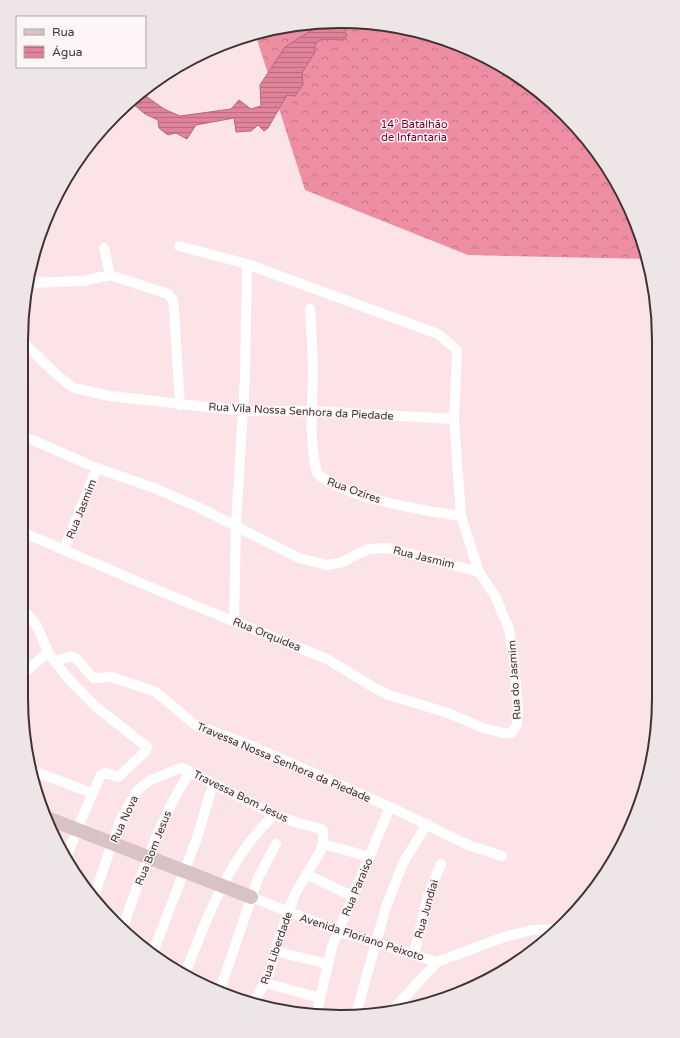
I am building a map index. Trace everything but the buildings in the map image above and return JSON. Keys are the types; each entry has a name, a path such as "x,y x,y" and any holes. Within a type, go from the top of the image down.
{"street":[{"path":"179,246 247,264 244,411 236,525 234,621"},
{"path":"104,248 110,275"},
{"name":"Rua do Jasmim","path":"247,264 438,334 457,350 454,419 461,516 479,572 489,586 504,615 513,645 518,719 517,725 511,733"},
{"path":"33,283 83,281 110,275 168,294 173,300 174,309 180,405"},
{"name":"Rua Ozires","path":"310,309 313,373 312,411 314,458 317,473 322,478 371,498 400,506 461,516"},
{"name":"Rua Vila Nossa Senhora da Piedade","path":"28,346 58,376 74,388 110,396 244,411 312,411 454,419"},
{"name":"Rua Jasmim","path":"28,438 97,468 154,488 236,525 299,558 321,565 340,562 368,549 388,548 479,572"},
{"name":"Rua Jasmim","path":"64,549 97,468"},
{"name":"Rua Orquidea","path":"28,534 162,592 329,660 372,687 389,695 448,713 483,728 503,733 511,733"},
{"path":"28,615 37,626 48,652 95,706 147,747 145,752 120,776 116,778 109,774 104,774 92,793 69,851"},
{"path":"28,670 48,652"},
{"name":"Travessa Nossa Senhora da Piedade","path":"56,662 68,656 76,658 94,678 112,677 156,692 194,724 254,747 390,807 468,845 502,856"},
{"name":"Travessa Bom Jesus","path":"186,770 274,814 295,822 318,827 323,830"},
{"name":"Rua Nova","path":"95,892 128,804 142,785 186,770"},
{"name":"Rua Bom Jesus","path":"124,924 148,858 186,770"},
{"path":"37,773 92,793"},
{"path":"154,949 197,838 213,784"},
{"name":"Rua Paraiso","path":"318,1009 327,964 338,931 354,897 390,807"},
{"path":"187,970 222,887 242,852 258,831 274,814"},
{"name":"Avenida Floriano Peixoto","path":"53,820 338,931 437,962 504,937 544,928 551,929"},
{"path":"357,1009 386,907 403,863 427,824"},
{"name":"Rua Liberdade","path":"257,998 266,983 288,912 300,882 314,864 323,844 323,830"},
{"path":"221,986 258,878 276,844"},
{"path":"323,844 370,857"},
{"name":"Rua Jundiai","path":"414,954 428,894 441,864"},
{"path":"306,874 354,897"},
{"path":"275,951 327,964"},
{"path":"398,1004 437,962"},
{"path":"266,983 320,998"}],"green space":[{"name":"14° Batalhão de Infantaria","path":"340,28 401,34 440,45 478,60 530,92 561,119 588,150 610,184 628,221 641,259 468,255 305,190 257,40 299,31"}],"water":[{"path":"348,28 345,31 347,36 342,40 322,39 315,44 315,52 302,73 303,84 295,96 287,95 268,128 264,131 258,125 251,131 236,132 234,118 196,125 187,139 176,133 168,135 159,128 158,120 145,114 134,105 145,96 164,109 180,116 231,109 239,100 251,109 261,106 260,85 285,47 312,30"}]}
